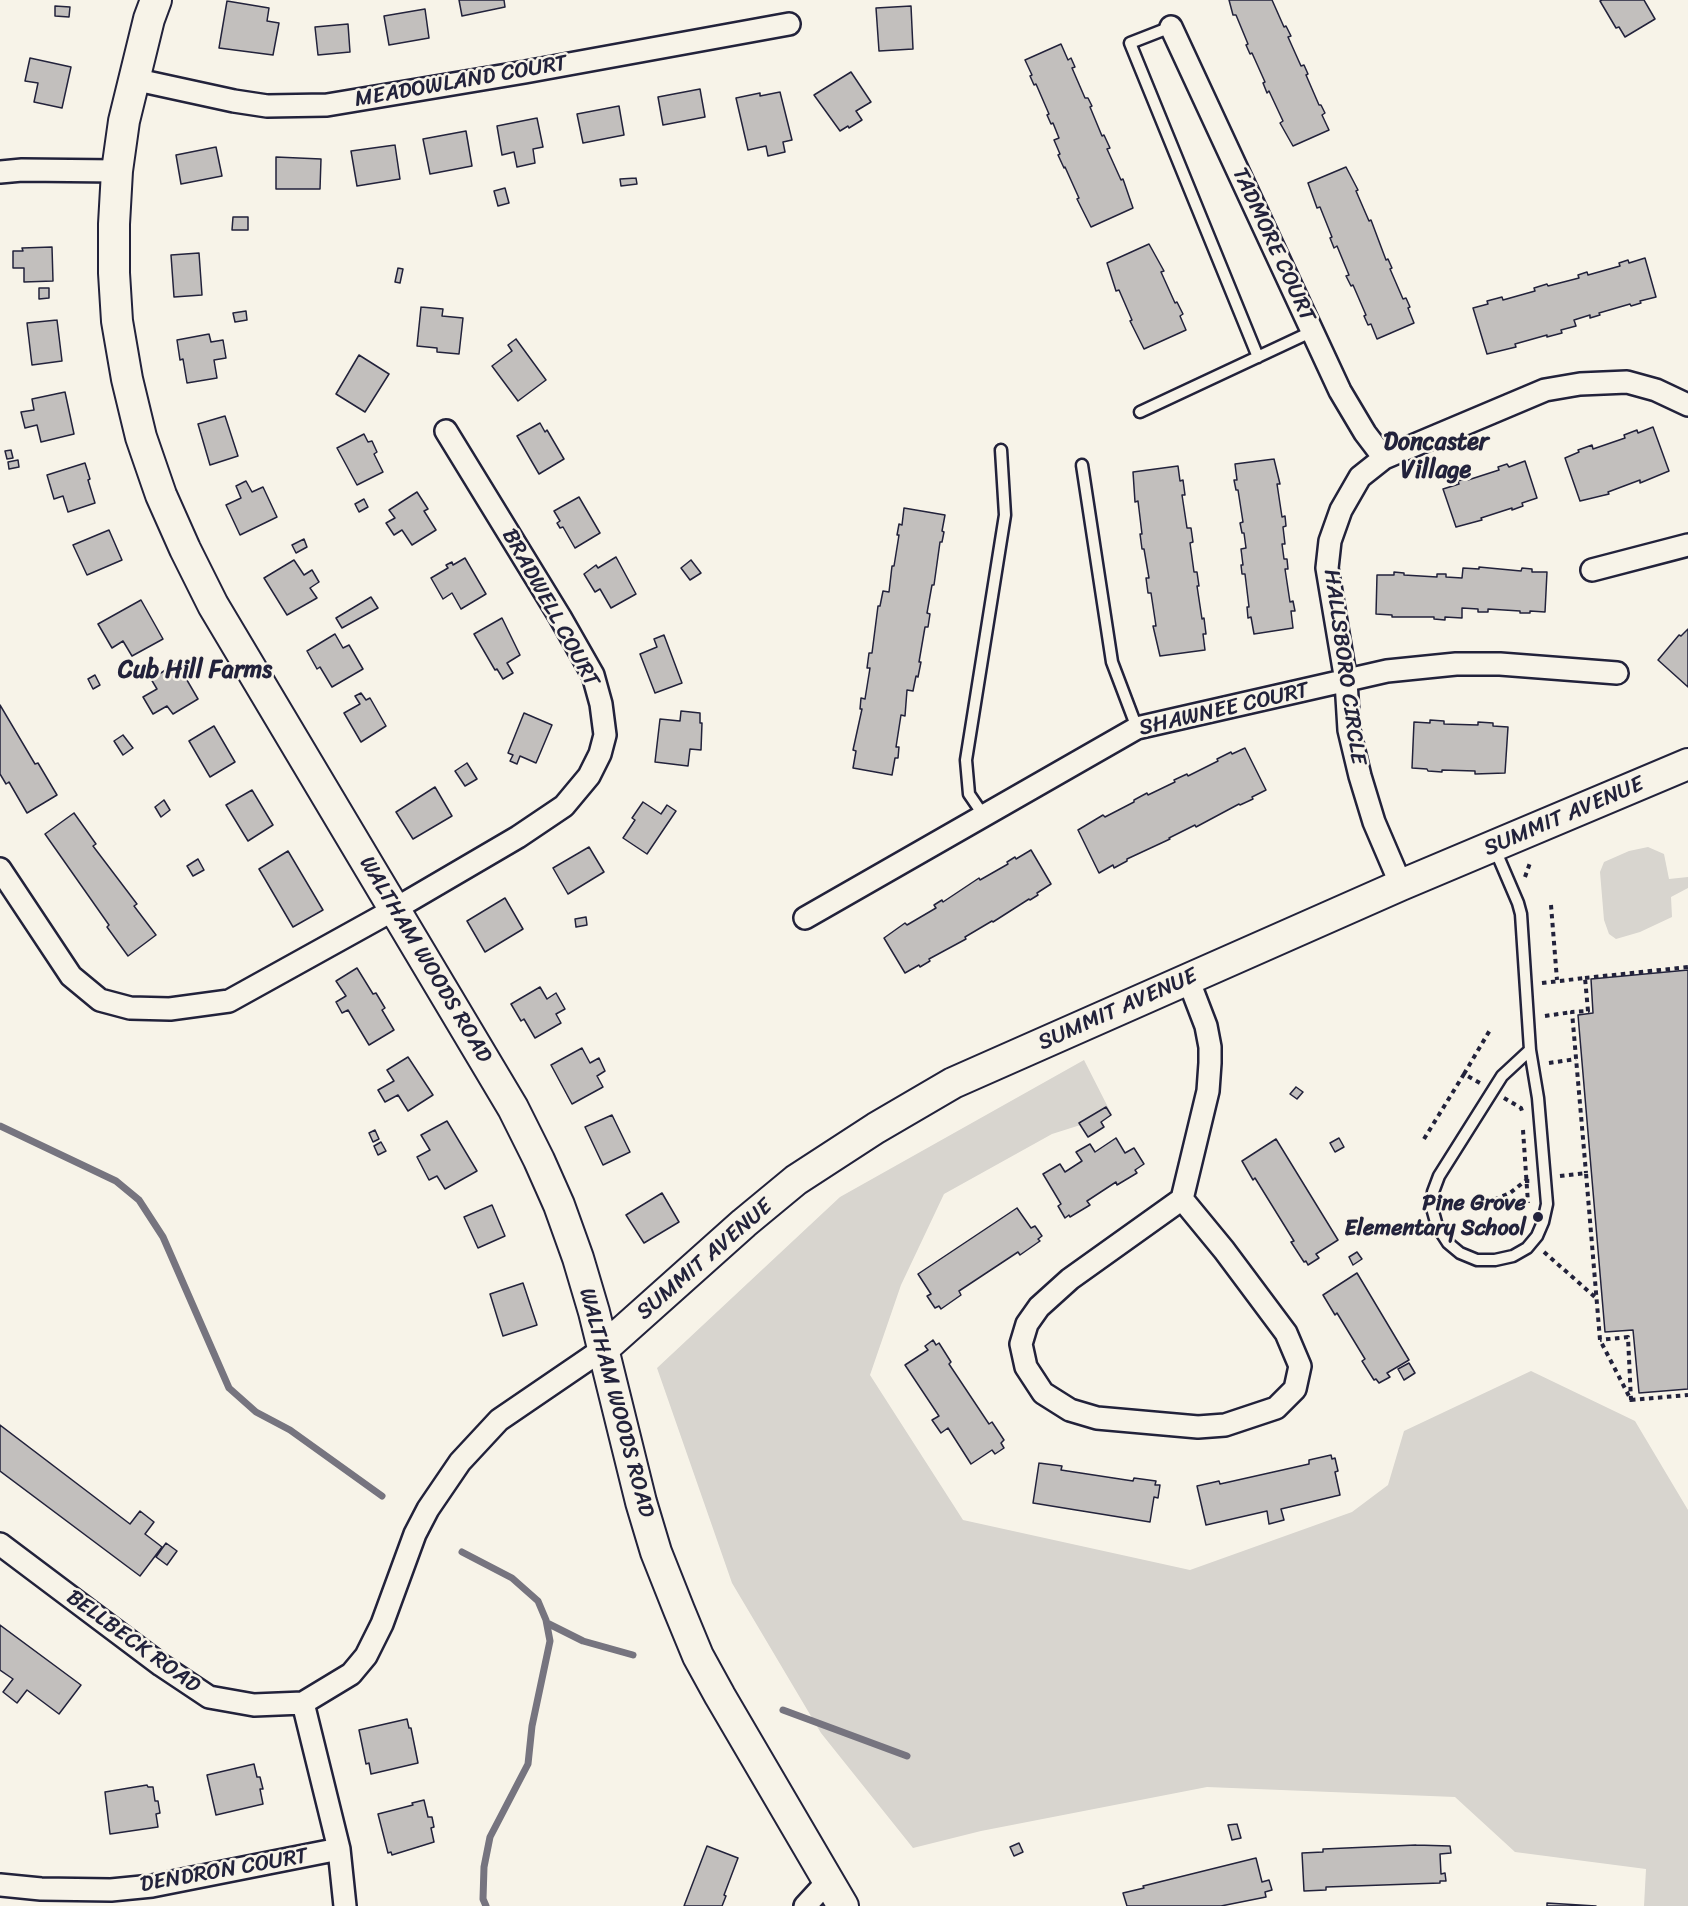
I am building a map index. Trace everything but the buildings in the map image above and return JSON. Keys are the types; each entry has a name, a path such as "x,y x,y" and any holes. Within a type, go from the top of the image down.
{"street":[{"name":"WALTHAM WOODS ROAD","path":"156,0 124,120 117,171 114,273 117,321 127,379 141,437 161,495 213,605 513,1108 539,1160 559,1205 578,1258 603,1349 640,1502 656,1552 698,1656 836,1894"},
{"name":"MEADOWLAND COURT","path":"134,79 267,106 327,105 789,24"},
{"name":"TADMORE COURT","path":"1171,27 1340,391 1365,433 1384,458"},
{"path":"0,172 22,170 117,171"},
{"name":"HALLSBORO CIRCLE","path":"1401,885 1374,822 1349,730 1346,681 1327,568 1330,541 1341,510 1360,477 1384,458 1545,390 1581,384 1627,382 1640,384 1688,405"},
{"name":"BRADWELL COURT","path":"0,869 70,976 100,1000 130,1008 170,1009 229,1000 394,909 518,837 564,806 588,776 600,754 605,735 601,704 593,675 446,431"},
{"path":"1592,570 1688,545"},
{"name":"SHAWNEE COURT","path":"805,918 1137,728 1387,671 1456,664 1500,664 1617,674"},
{"name":"SUMMIT AVENUE","path":"603,1349 744,1223 796,1180 876,1128 953,1083 1401,885 1688,764"},
{"path":"1182,1199 1224,1250 1286,1333 1300,1366 1295,1389 1276,1408 1225,1425 1198,1427 1097,1418 1070,1410 1043,1393 1026,1367 1020,1344 1027,1324 1039,1307 1070,1279 1182,1199 1208,1091 1210,1063 1206,1026 1188,979"},
{"name":"BELLBECK ROAD","path":"0,1544 160,1665 209,1697 254,1705 303,1703 351,1674 366,1656 381,1624 415,1534 428,1509 460,1462 499,1420 603,1349"},
{"path":"303,1703 339,1849 345,1906"},
{"name":"DENDRON COURT","path":"0,1885 41,1889 111,1890 152,1886 339,1849"},
{"path":"805,1906 836,1894"}],"lane":[{"path":"1171,27 1130,43 1258,357"},
{"path":"1140,412 1313,331"},
{"path":"984,816 969,794 966,760 1005,515 1001,450"},
{"path":"1082,465 1112,662 1137,728"},
{"path":"1494,847 1521,914 1530,1050 1538,1098 1547,1204 1537,1236 1527,1248 1513,1256 1495,1260 1478,1260 1460,1253 1448,1243 1437,1226 1432,1208 1432,1192 1439,1176 1502,1076 1530,1050"}],"path":[{"path":"1551,905 1557,980"},
{"path":"1543,993 1542,981 1688,967"},
{"path":"1544,1005 1545,1016 1588,1011 1585,978"},
{"path":"1572,1012 1600,1340 1631,1400"},
{"path":"1464,1074 1490,1030"},
{"path":"1548,1052 1549,1063 1576,1059"},
{"path":"1486,1203 1510,1193 1526,1182 1586,1173"},
{"path":"1559,1176 1560,1184"},
{"path":"1547,1245 1544,1252 1595,1297"},
{"path":"1600,1340 1628,1337 1631,1400"},
{"path":"1631,1400 1688,1395"}],"shaded area":[{"path":"1648,847 1664,854 1669,879 1688,877 1688,888 1671,897 1672,917 1640,932 1616,939 1609,934 1604,920 1600,872 1604,862 1629,851"},
{"path":"1084,1060 1112,1115 1052,1134 944,1194 901,1285 870,1375 963,1520 1190,1570 1352,1512 1388,1485 1404,1431 1531,1371 1635,1421 1688,1510 1688,1906 1644,1906 1646,1869 1515,1852 1455,1797 1207,1787 981,1831 913,1848 821,1733 732,1583 657,1368 840,1197"}],"waterway":[{"path":"0,1126 116,1181 139,1200 163,1237 229,1388 256,1412 290,1430 382,1496"},
{"path":"462,1552 512,1578 538,1601 546,1620 550,1641 532,1726 528,1764 490,1837 484,1867 483,1899 486,1906"},
{"path":"547,1623 583,1641 633,1655"},
{"path":"783,1710 907,1756"}],"place":[{"name":"Pine Grove Elementary School","path":"1538,1217"}],"district":[{"name":"Doncaster Village","path":"1436,457"},
{"name":"Cub Hill Farms","path":"195,671"}]}
